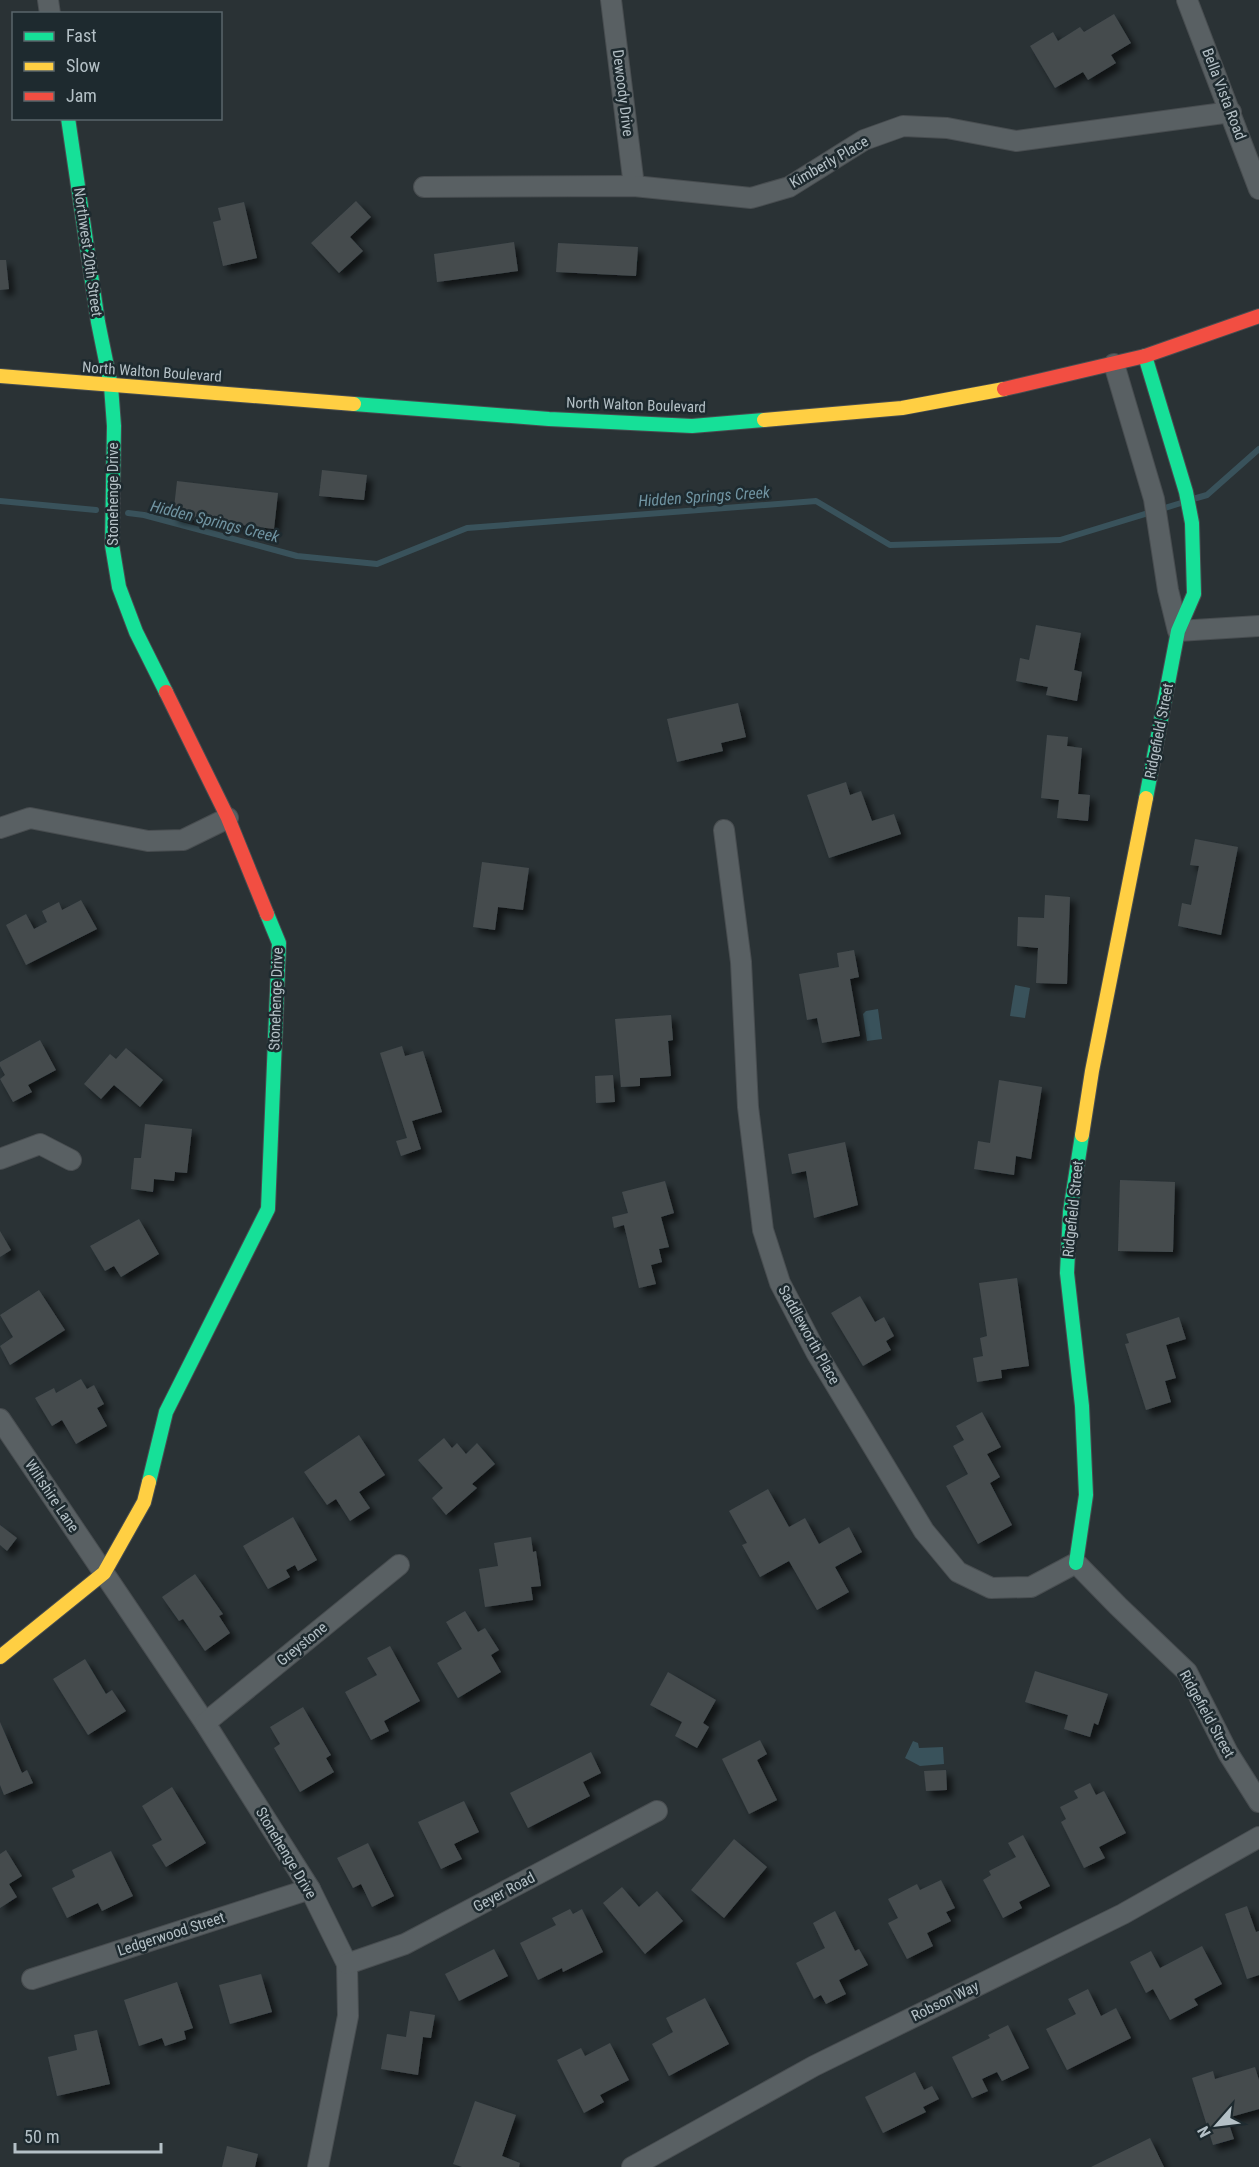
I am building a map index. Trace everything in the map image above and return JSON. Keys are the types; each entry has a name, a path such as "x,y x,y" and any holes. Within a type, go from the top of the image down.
{"street":[{"name":"Dewoody Drive","path":"611,0 634,186"},
{"name":"Bella Vista Road","path":"1187,0 1259,189"},
{"name":"Kimberly Place","path":"424,187 634,186 751,198 789,188 864,140 903,126 947,128 1016,141 1231,112"},
{"name":"Northwest 20th Street","path":"68,120 98,322 111,386"},
{"name":"North Walton Boulevard","path":"0,376 549,419 692,426 902,408 985,393 1145,356 1259,316"},
{"name":"Ridgefield Street","path":"1145,356 1186,492 1192,523 1194,594 1178,631 1092,1071 1070,1212 1067,1273 1082,1406 1086,1495 1076,1563 1187,1672 1228,1752 1259,1802"},
{"name":"Ridgefield Street","path":"1114,364 1154,499 1168,590 1178,631"},
{"name":"Stonehenge Drive","path":"0,1657 104,1574 144,1502 166,1412 268,1209 279,943 228,818 136,632 119,587 112,545 114,426 111,386"},
{"path":"1178,631 1259,626"},
{"path":"0,828 30,818 148,841 183,840 228,818"},
{"name":"Saddleworth Place","path":"724,830 741,962 751,1129 764,1230 780,1283 816,1352 924,1531 958,1572 992,1588 1031,1587 1076,1563"},
{"path":"0,1160 40,1144 70,1160"},
{"name":"Wiltshire Lane","path":"0,1419 104,1574"},
{"name":"Greystone","path":"205,1723 399,1565"},
{"name":"Stonehenge Drive","path":"104,1574 205,1723 310,1889 347,1964 348,2016 318,2167"},
{"name":"Geyer Road","path":"347,1964 405,1944 657,1811"},
{"name":"Robson Way","path":"632,2167 814,2066 1123,1914 1259,1838"},
{"name":"Ledgerwood Street","path":"32,1979 310,1889"}],"water":[{"path":"1015,985 1030,988 1025,1018 1010,1016"},
{"path":"878,1009 882,1039 867,1041 863,1014 866,1011"},
{"path":"913,1741 918,1743 919,1748 943,1747 944,1764 920,1766 905,1758"}],"building":[{"path":"1114,14 1131,43 1111,55 1116,63 1088,80 1083,72 1055,88 1030,46 1053,32 1058,41 1080,27 1084,32"},
{"path":"356,201 371,217 350,237 363,251 339,273 311,243"},
{"path":"244,202 257,258 223,266 213,222 221,220 218,208"},
{"path":"514,242 518,271 437,282 434,254"},
{"path":"558,243 638,247 636,276 556,272"},
{"path":"0,260 6,260 9,289 0,290"},
{"path":"322,470 367,475 364,500 319,496"},
{"path":"177,481 278,493 274,529 173,517"},
{"path":"1036,625 1081,633 1074,670 1082,672 1077,701 1046,695 1048,687 1016,681 1020,658 1029,660"},
{"path":"738,703 746,737 721,743 723,751 677,762 667,719"},
{"path":"1047,735 1068,737 1067,746 1082,748 1078,794 1090,795 1088,821 1057,818 1059,800 1041,798"},
{"path":"846,782 850,795 861,791 872,821 894,814 901,834 829,858 807,795"},
{"path":"1195,839 1238,847 1221,935 1178,926 1182,903 1191,905 1199,866 1190,865"},
{"path":"482,862 529,868 523,910 498,907 495,930 473,927"},
{"path":"1045,895 1070,897 1067,984 1036,983 1038,948 1017,946 1018,917 1044,918"},
{"path":"81,900 97,929 26,965 6,925 26,914 34,929 47,922 42,911 59,902 62,910"},
{"path":"854,950 859,977 850,979 860,1036 822,1043 817,1018 807,1020 799,974 839,967 837,953"},
{"path":"671,1015 673,1040 668,1041 671,1076 640,1078 640,1086 621,1087 615,1019"},
{"path":"40,1040 56,1070 28,1085 32,1092 13,1102 0,1079 5,1075 0,1062"},
{"path":"402,1046 405,1056 423,1051 442,1112 412,1121 421,1149 401,1156 396,1141 407,1138 380,1053"},
{"path":"126,1048 163,1080 140,1107 114,1085 101,1099 84,1084 110,1054 116,1059"},
{"path":"613,1075 615,1102 596,1103 595,1076"},
{"path":"999,1080 1042,1087 1031,1159 1016,1156 1014,1175 974,1169 978,1141 990,1143"},
{"path":"145,1124 192,1129 187,1173 175,1172 174,1181 154,1179 153,1192 131,1189 134,1158 141,1158"},
{"path":"845,1142 858,1205 814,1218 806,1171 792,1174 788,1154"},
{"path":"1120,1180 1175,1182 1173,1252 1118,1251"},
{"path":"665,1181 674,1213 661,1217 669,1247 659,1249 662,1262 651,1265 656,1284 639,1288 624,1225 614,1228 612,1217 628,1213 622,1192"},
{"path":"139,1219 159,1254 121,1277 114,1266 105,1271 90,1246"},
{"path":"0,1231 11,1250 0,1257"},
{"path":"1017,1278 1029,1366 1001,1370 1002,1378 977,1382 973,1358 983,1356 980,1338 987,1336 979,1283"},
{"path":"39,1290 65,1330 10,1365 0,1346 13,1337 0,1315"},
{"path":"860,1296 875,1322 884,1317 894,1336 886,1341 891,1350 863,1366 831,1313"},
{"path":"1179,1317 1186,1339 1166,1345 1176,1378 1165,1381 1171,1402 1146,1410 1125,1344 1129,1343 1126,1334"},
{"path":"81,1379 87,1389 94,1385 104,1404 97,1408 107,1426 76,1444 62,1420 52,1426 35,1398 54,1388 56,1393"},
{"path":"982,1412 1001,1447 987,1454 1000,1477 990,1483 1012,1525 978,1544 946,1486 968,1474 953,1446 964,1440 956,1426"},
{"path":"359,1435 385,1475 359,1492 370,1508 350,1521 336,1499 327,1505 304,1472"},
{"path":"444,1438 452,1448 457,1443 466,1454 477,1443 495,1464 472,1484 477,1488 446,1515 432,1498 443,1488 418,1460"},
{"path":"768,1489 789,1527 805,1518 819,1544 849,1527 862,1552 835,1567 849,1592 817,1610 789,1561 760,1577 742,1545 747,1543 729,1511"},
{"path":"293,1517 317,1560 298,1571 295,1565 286,1570 290,1577 268,1589 243,1546"},
{"path":"0,1525 17,1538 7,1551 0,1545"},
{"path":"531,1537 533,1552 536,1551 541,1586 531,1587 533,1600 485,1607 479,1569 498,1566 494,1543"},
{"path":"195,1574 223,1614 219,1616 230,1633 205,1651 183,1619 179,1621 162,1597"},
{"path":"465,1611 478,1632 485,1628 499,1650 491,1655 501,1672 458,1698 437,1663 462,1649 446,1622"},
{"path":"390,1646 420,1701 384,1721 389,1731 371,1740 345,1692 377,1675 367,1658"},
{"path":"85,1659 106,1694 112,1690 126,1711 88,1735 53,1679"},
{"path":"1035,1671 1108,1694 1098,1725 1094,1723 1090,1737 1064,1729 1068,1715 1025,1702"},
{"path":"668,1672 716,1700 703,1723 709,1727 697,1748 675,1736 682,1722 650,1705"},
{"path":"303,1707 331,1755 326,1758 334,1772 300,1792 274,1748 280,1744 270,1727"},
{"path":"0,1722 22,1773 27,1770 33,1783 4,1795 0,1785"},
{"path":"760,1740 767,1754 757,1760 777,1800 749,1814 722,1759"},
{"path":"591,1752 601,1773 583,1782 590,1796 528,1828 510,1793"},
{"path":"946,1770 947,1790 926,1791 924,1771"},
{"path":"1090,1783 1096,1795 1104,1791 1126,1833 1099,1847 1105,1858 1084,1868 1061,1822 1066,1819 1060,1807 1078,1798 1074,1791"},
{"path":"172,1787 206,1843 166,1867 152,1845 162,1840 142,1806"},
{"path":"464,1801 479,1832 454,1844 462,1859 441,1869 418,1822"},
{"path":"1023,1835 1050,1886 1019,1902 1022,1908 1003,1918 983,1880 991,1875 989,1871 1016,1857 1008,1843"},
{"path":"734,1839 767,1867 724,1918 691,1890"},
{"path":"368,1843 394,1896 372,1907 361,1884 353,1888 337,1858"},
{"path":"6,1850 22,1876 9,1884 17,1897 0,1908 0,1854"},
{"path":"111,1851 133,1896 102,1911 98,1903 67,1918 52,1888 75,1877 72,1870"},
{"path":"941,1880 955,1908 946,1912 951,1921 927,1933 933,1946 907,1959 888,1923 898,1918 888,1899 917,1884 920,1890"},
{"path":"622,1887 639,1907 657,1891 683,1921 645,1954 603,1903"},
{"path":"1247,1906 1256,1932 1259,1931 1259,1975 1247,1979 1225,1914"},
{"path":"570,1909 573,1914 582,1909 603,1952 563,1972 562,1968 538,1980 520,1943 556,1925 552,1918"},
{"path":"835,1911 855,1951 859,1949 868,1965 839,1980 846,1994 826,2004 821,1995 814,1999 796,1963 825,1948 813,1923"},
{"path":"1202,1946 1222,1984 1194,1999 1198,2005 1170,2020 1153,1989 1146,1993 1130,1962 1151,1951 1160,1968"},
{"path":"494,1949 508,1976 459,2001 445,1974"},
{"path":"261,1974 272,2012 230,2024 219,1985"},
{"path":"177,1982 193,2028 184,2031 186,2039 165,2046 162,2038 139,2046 124,2000"},
{"path":"1088,1989 1101,2016 1116,2008 1131,2038 1067,2070 1046,2029 1076,2014 1068,1999"},
{"path":"705,1998 729,2044 669,2076 652,2044 673,2032 666,2018"},
{"path":"410,2011 435,2015 431,2038 423,2037 418,2075 381,2069 387,2034 406,2037"},
{"path":"1008,2025 1029,2068 1002,2081 997,2072 982,2079 988,2091 972,2098 952,2057 990,2038 988,2035"},
{"path":"97,2030 110,2084 57,2096 48,2057 77,2050 74,2035"},
{"path":"610,2043 629,2080 600,2095 604,2102 584,2113 557,2060 581,2048 585,2056"},
{"path":"1255,2067 1259,2080 1259,2109 1227,2118 1234,2139 1213,2145 1192,2078 1213,2071 1215,2079"},
{"path":"915,2072 924,2090 932,2086 939,2099 923,2107 926,2112 883,2133 865,2097"},
{"path":"475,2101 516,2115 502,2156 520,2163 519,2167 462,2167 453,2164"},
{"path":"1150,2138 1164,2167 1091,2167"},
{"path":"227,2146 258,2154 255,2167 222,2167"}],"waterway":[{"name":"Hidden Springs Creek","path":"1193,499 1207,495 1259,449"},
{"name":"Hidden Springs Creek","path":"0,501 96,510"},
{"name":"Hidden Springs Creek","path":"128,513 144,515 297,556 377,564 467,528 816,501 890,545 1060,540 1181,503"}],"traffic: fast":[{"path":"68,120 98,322 111,386 114,426 112,545 119,587 136,632 166,692"},
{"path":"1145,356 1186,492 1192,523 1194,594 1178,631 1146,798"},
{"path":"354,404 549,419 692,426 764,420"},
{"path":"149,1482 166,1412 268,1209 279,943 267,914"},
{"path":"1076,1563 1086,1495 1082,1406 1067,1273 1070,1212 1082,1135"}],"traffic: slow":[{"path":"0,376 354,404"},
{"path":"764,420 902,408 1004,389"},
{"path":"1082,1135 1092,1071 1146,798"},
{"path":"0,1657 104,1573 144,1502 149,1482"}],"traffic: jam":[{"path":"1004,389 1145,356 1259,316"},
{"path":"166,692 228,818 267,914"}]}
